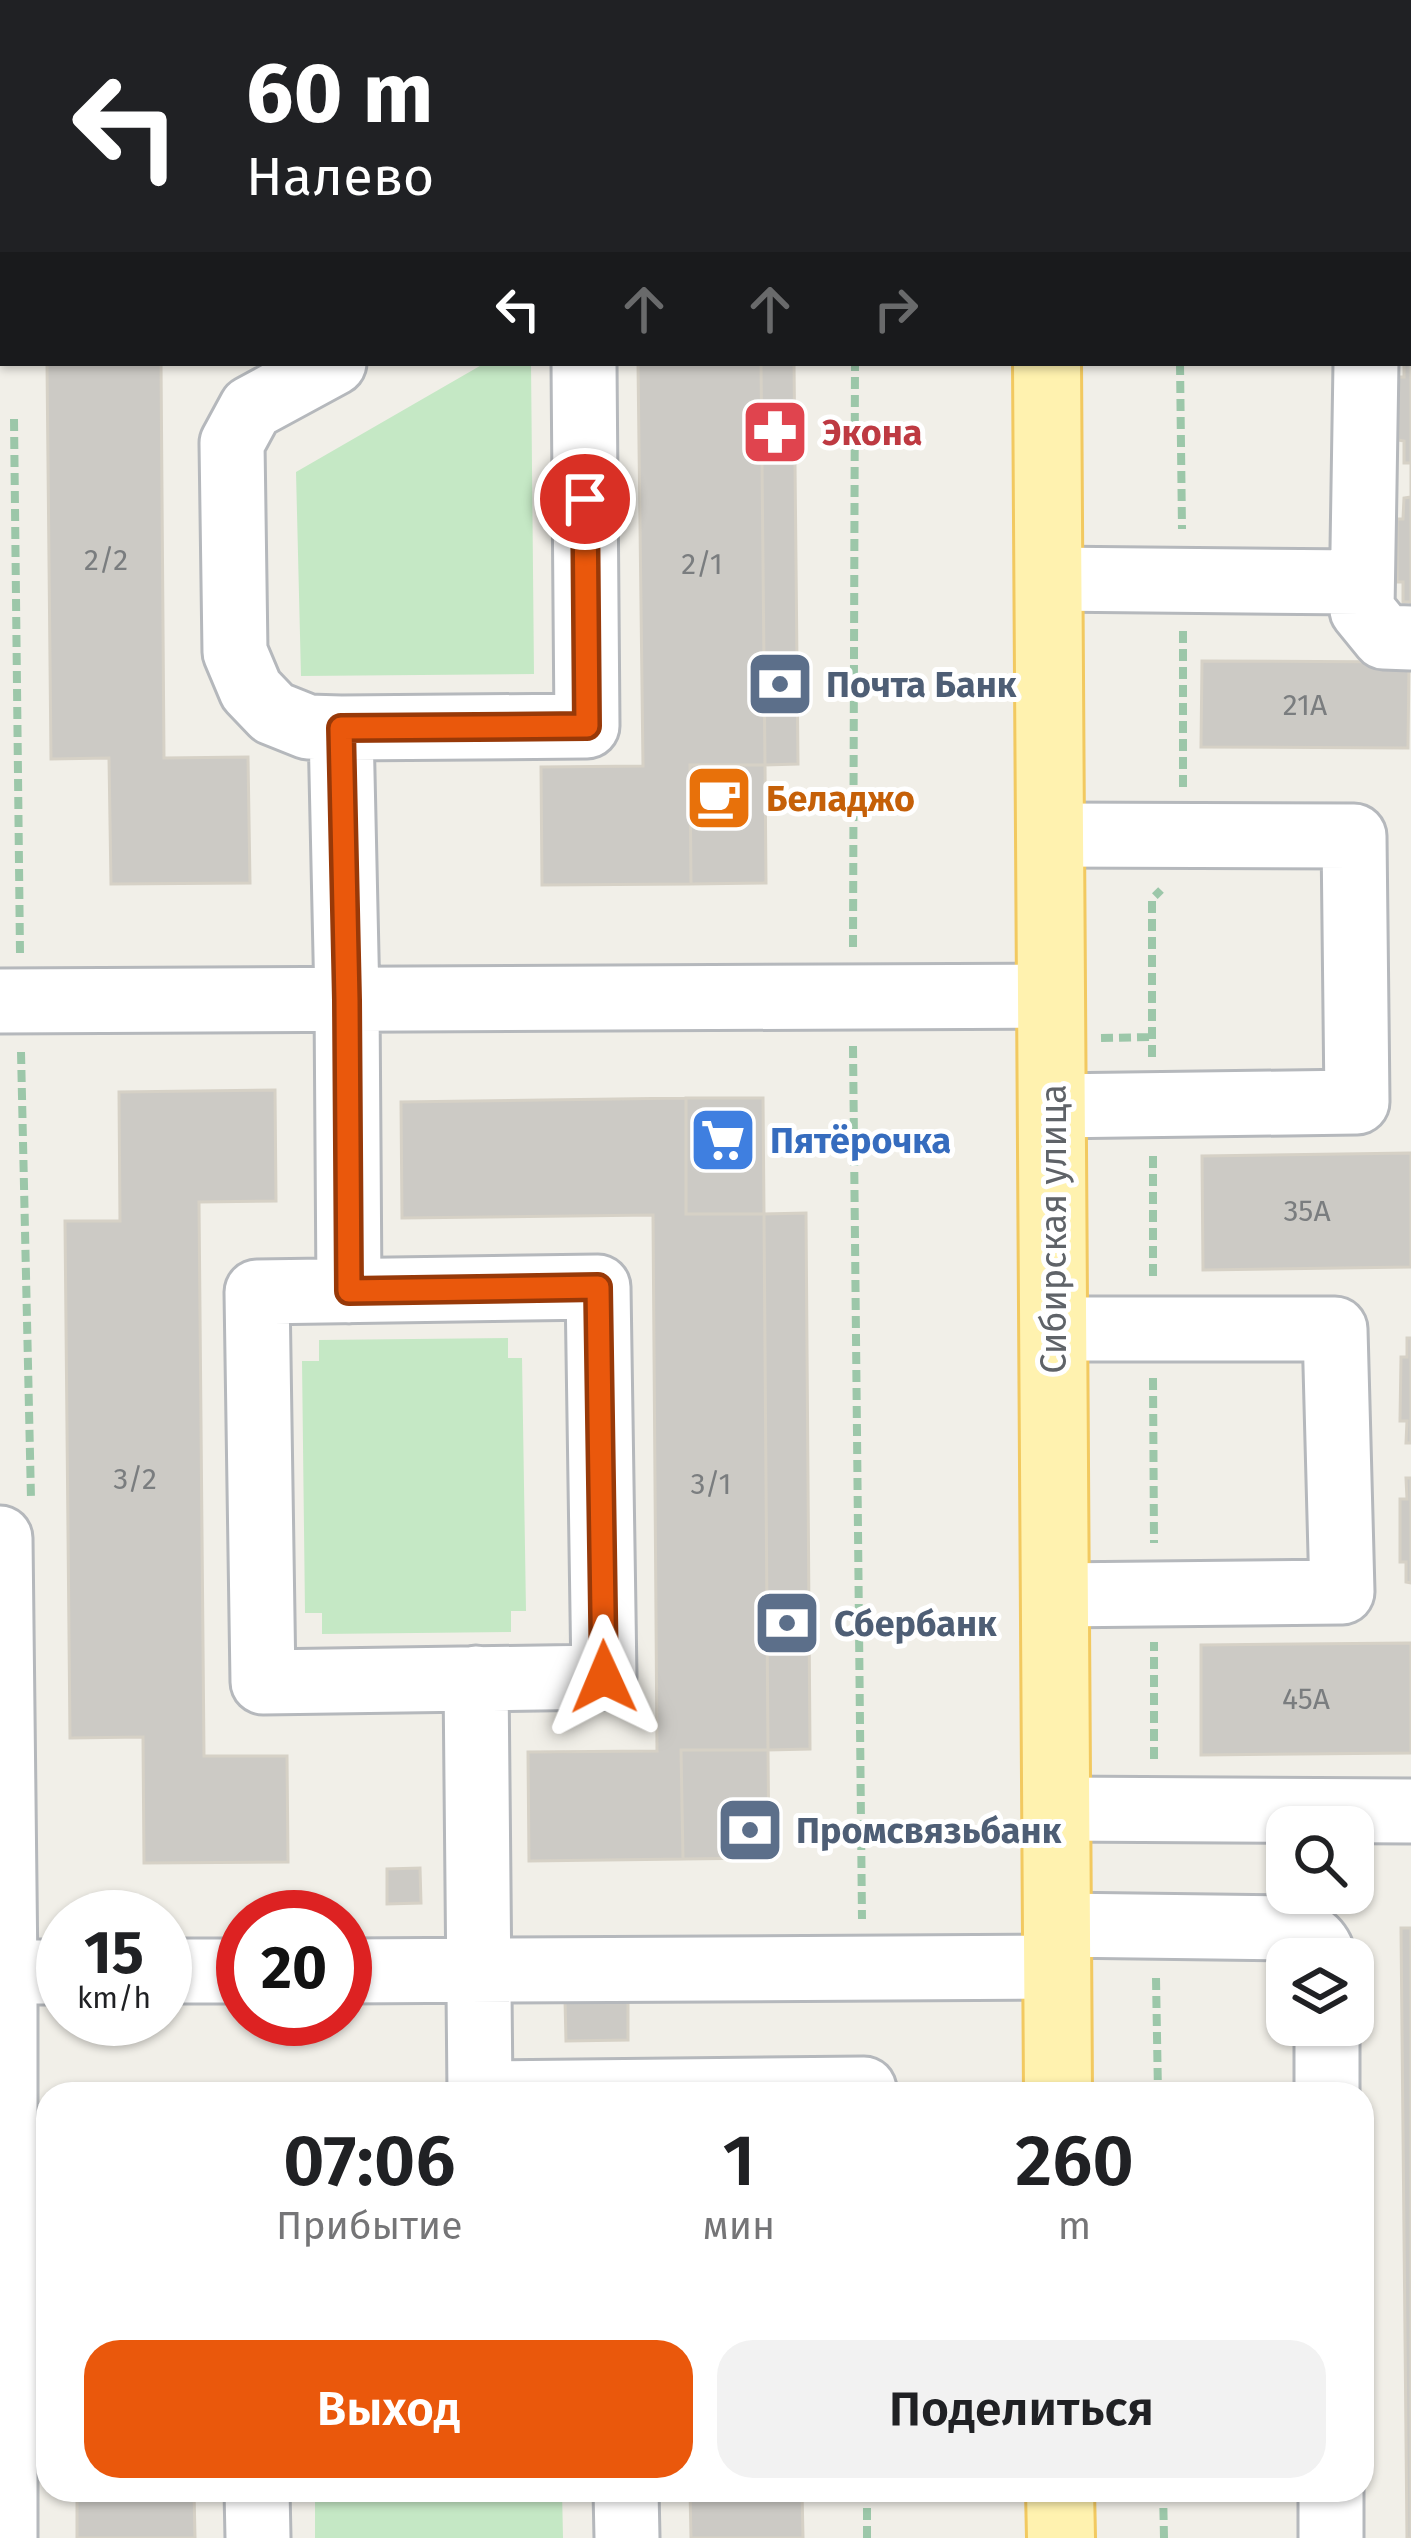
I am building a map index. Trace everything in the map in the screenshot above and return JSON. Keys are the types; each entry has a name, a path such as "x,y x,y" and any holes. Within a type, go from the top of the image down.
{"main road":[{"name":"Сибирская улица","path":"1047,366 1058,2082"},
{"path":"1060,2502 1060,2538"}],"street":[{"path":"328,366 251,408 232,443 235,652 251,690 273,713 308,727 341,728 587,726 584,366"},
{"path":"1366,366 1362,610 1384,637 1411,638"},
{"path":"1048,579 1361,582"},
{"path":"341,728 349,1291"},
{"path":"1050,835 1354,836 1358,1102 1052,1106"},
{"path":"10,1001 1051,996"},
{"path":"598,1287 604,1677 263,1682 257,1292 349,1291 598,1287"},
{"path":"1053,1330 1335,1329 1342,1592 1055,1594"},
{"path":"4,2538 3,2322 23,1972 0,1577 16,1530"},
{"path":"476,1678 479,2082"},
{"path":"1057,1809 1411,1811"},
{"path":"372,1971 863,1966 1290,1928 1312,1938"},
{"path":"1327,2046 1327,2082"},
{"path":"257,2502 258,2538"},
{"path":"626,2502 627,2538"},
{"path":"1331,2502 1331,2538"}],"path":[{"path":"855,366 853,997 863,1966"},
{"path":"14,419 10,1001 16,1530"},
{"path":"867,2502 867,2538"},
{"path":"1163,2502 1164,2538"}],"green space":[{"path":"480,366 531,366 534,674 301,676 296,472"},
{"path":"508,1338 508,1358 522,1358 526,1611 511,1611 511,1632 322,1634 322,1613 305,1613 302,1361 319,1361 319,1340"},
{"path":"315,2502 562,2502 563,2538 315,2538"}],"building":[{"path":"47,366 161,366 164,758 248,757 250,883 111,884 109,758 51,759"},
{"path":"638,366 761,366 765,765 690,765 691,884 542,885 541,767 643,766"},
{"path":"761,366 794,366 798,764 765,765"},
{"path":"1404,366 1411,366 1411,463 1404,463 1404,441 1398,440 1398,377 1404,377"},
{"path":"1411,497 1411,602 1403,602 1403,582 1397,582 1397,519 1403,519 1404,498"},
{"path":"1202,661 1409,662 1408,748 1201,747"},
{"path":"690,765 765,765 766,883 691,884"},
{"path":"275,1090 276,1201 199,1202 204,1756 287,1756 288,1862 144,1863 143,1737 70,1738 65,1221 120,1221 119,1092"},
{"path":"686,1098 686,1214 764,1214 768,1750 681,1750 683,1859 529,1861 528,1752 657,1751 653,1215 402,1218 401,1102"},
{"path":"686,1098 763,1098 764,1214 686,1214"},
{"path":"1411,1153 1411,1267 1203,1270 1202,1156"},
{"path":"806,1213 810,1749 768,1750 764,1214"},
{"path":"1407,1338 1411,1338 1411,1443 1406,1443 1407,1421 1400,1421 1401,1357 1407,1357"},
{"path":"1406,1478 1411,1478 1411,1583 1406,1582 1406,1562 1400,1562 1400,1499 1407,1499"},
{"path":"1411,1643 1411,1753 1201,1755 1201,1645"},
{"path":"681,1750 768,1750 769,1858 683,1859"},
{"path":"420,1868 421,1903 387,1904 387,1869"},
{"path":"1401,1928 1411,1928 1411,2538 1407,2538"},
{"path":"565,2000 628,2000 628,2040 566,2041"},
{"path":"77,2502 194,2502 195,2538 77,2538"},
{"path":"690,2502 802,2502 803,2538 691,2538"}],"place":[{"name":"Экона","path":"775,432"},
{"name":"Почта Банк","path":"780,684"},
{"name":"Беладжо","path":"719,798"},
{"name":"Пятёрочка","path":"723,1140"},
{"name":"Сбербанк","path":"787,1623"},
{"name":"Промсвязьбанк","path":"750,1830"}],"route":[{"path":"585,499 587,726 341,728 349,1291 598,1287 604,1677"}]}
